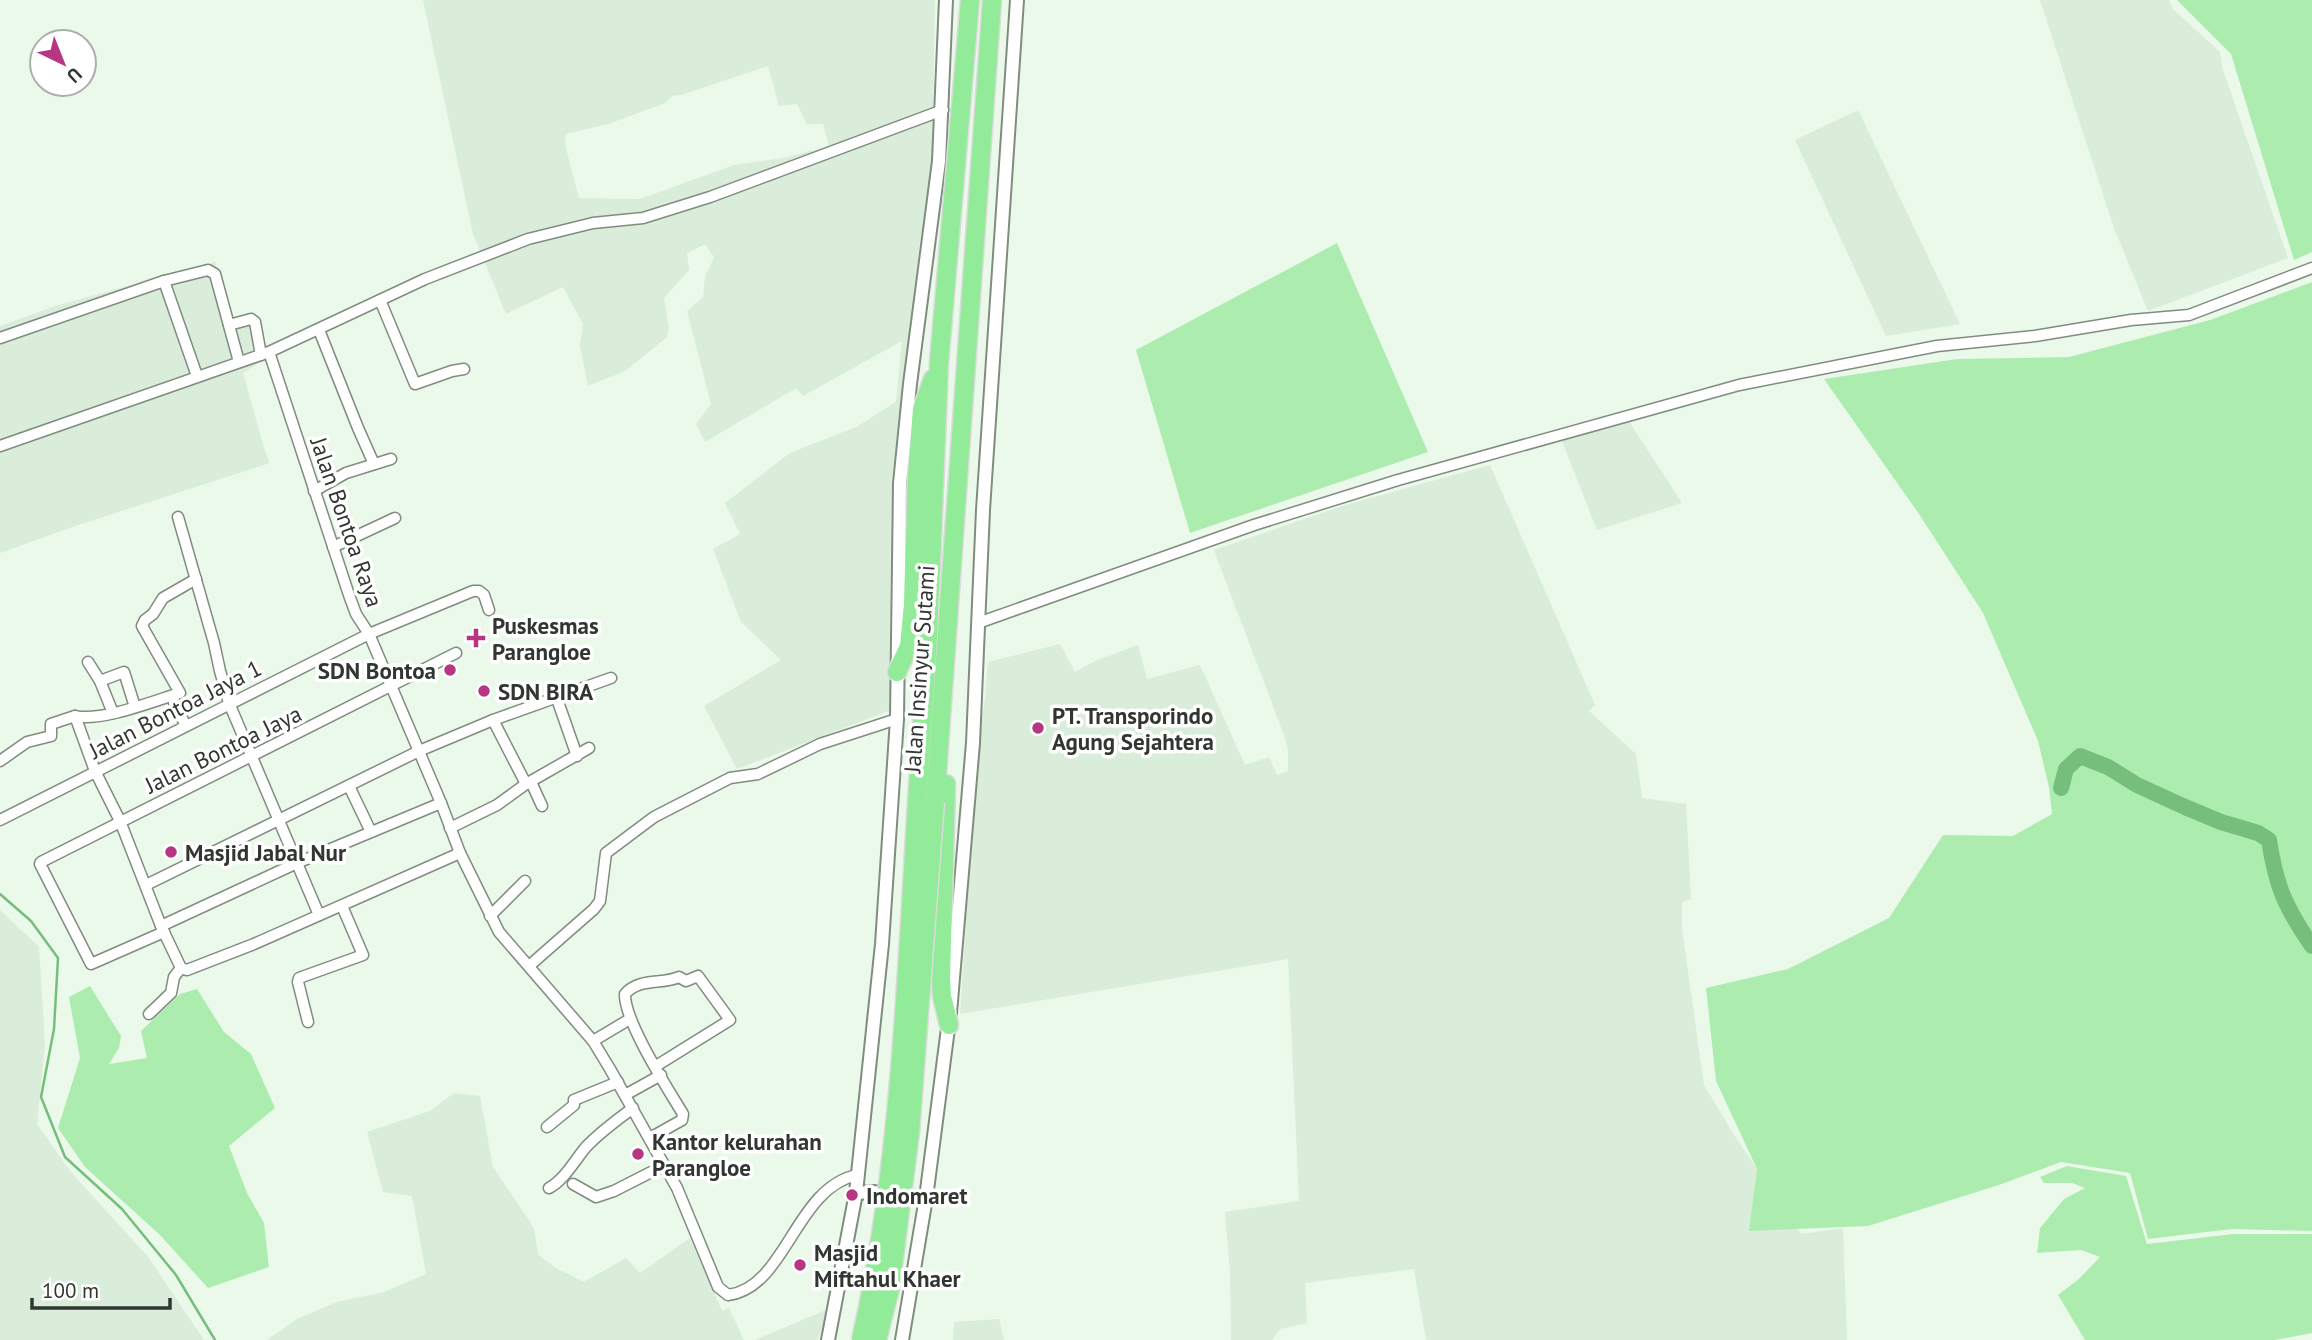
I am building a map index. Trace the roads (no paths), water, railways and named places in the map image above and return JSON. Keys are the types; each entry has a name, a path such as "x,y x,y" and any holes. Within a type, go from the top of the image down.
{"highway":[{"name":"Jalan Insinyur Sutami","path":"877,1340 890,1289 910,1132 926,802 929,623 939,363 970,0"},
{"name":"Jalan Insinyur Sutami","path":"861,1340 881,1240 926,802 940,714 992,0"},
{"path":"897,672 909,646 913,604 922,408 939,363"},
{"path":"940,714 945,737 946,762 942,988 949,1025"}],"street":[{"path":"828,1340 856,1193 882,944 897,719 900,483 911,370 939,162 946,0"},
{"path":"902,1340 926,1198 949,1025 973,743 983,510 1017,0"},
{"path":"0,446 265,353 436,275 528,239 568,227 643,218 710,197 943,110"},
{"path":"978,623 1294,513 1398,480 1739,385 1937,346 2035,336 2131,320 2189,315 2312,268"},
{"path":"0,338 164,281 212,271 239,362"},
{"path":"164,281 197,376"},
{"path":"380,300 415,384 464,369"},
{"name":"Jalan Bontoa Raya","path":"229,325 251,319 255,322 293,422 356,614 369,634 460,853 490,916 499,932 593,1041 677,1188 718,1287 728,1295 751,1288 764,1275 815,1202 839,1180 857,1175"},
{"path":"319,330 374,464"},
{"path":"314,491 346,473 391,459"},
{"path":"178,517 229,703 319,915"},
{"path":"333,547 395,518"},
{"path":"0,761 27,742 50,736 51,724 75,716 113,713 180,694 142,626 163,598 196,579"},
{"name":"Jalan Bontoa Jaya 1","path":"0,820 369,634 472,591 484,594 489,611"},
{"name":"Jalan Bontoa Jaya","path":"162,929 91,964 40,864 43,860 456,653"},
{"path":"88,662 100,681 113,713"},
{"path":"100,681 124,672 135,707"},
{"path":"146,885 419,751 556,696 611,678"},
{"path":"173,695 175,707 186,725"},
{"path":"556,696 577,756"},
{"path":"75,716 95,771 120,821 162,929 184,969"},
{"path":"529,966 594,909 602,895 606,853 644,824 730,778 758,774 820,744 897,719"},
{"path":"493,720 542,806"},
{"path":"450,828 497,805 589,748"},
{"path":"349,786 371,832"},
{"path":"162,929 297,863 441,803"},
{"path":"149,1014 171,993 174,977 184,969 254,944 460,853"},
{"path":"490,916 525,881"},
{"path":"308,1022 299,978 363,955 342,906"},
{"path":"625,1094 659,1070 730,1020 698,976 685,981 679,976 674,979 655,980 626,991 624,998 630,1018 659,1070 684,1118 650,1138"},
{"path":"593,1041 630,1018"},
{"path":"547,1127 574,1105 573,1100 618,1082"},
{"path":"549,1188 557,1183 609,1125 633,1108"},
{"path":"573,1184 596,1197 665,1166"},
{"path":"856,1193 873,1192 926,1198"}],"waterway":[{"path":"2061,788 2066,769 2080,756 2108,767 2137,785 2185,807 2258,833 2269,840 2283,896 2312,946"},
{"path":"0,894 31,921 58,958 54,1029 41,1097 65,1157 122,1209 176,1275 215,1340"}],"place":[{"name":"Puskesmas Parangloe","path":"476,638"},
{"name":"SDN Bontoa","path":"450,670"},
{"name":"SDN BIRA","path":"484,691"},
{"name":"PT. Transporindo Agung Sejahtera","path":"1038,728"},
{"name":"Masjid Jabal Nur","path":"171,852"},
{"name":"Kantor kelurahan Parangloe","path":"638,1154"},
{"name":"Indomaret","path":"852,1195"},
{"name":"Masjid Miftahul Khaer","path":"800,1265"}]}
